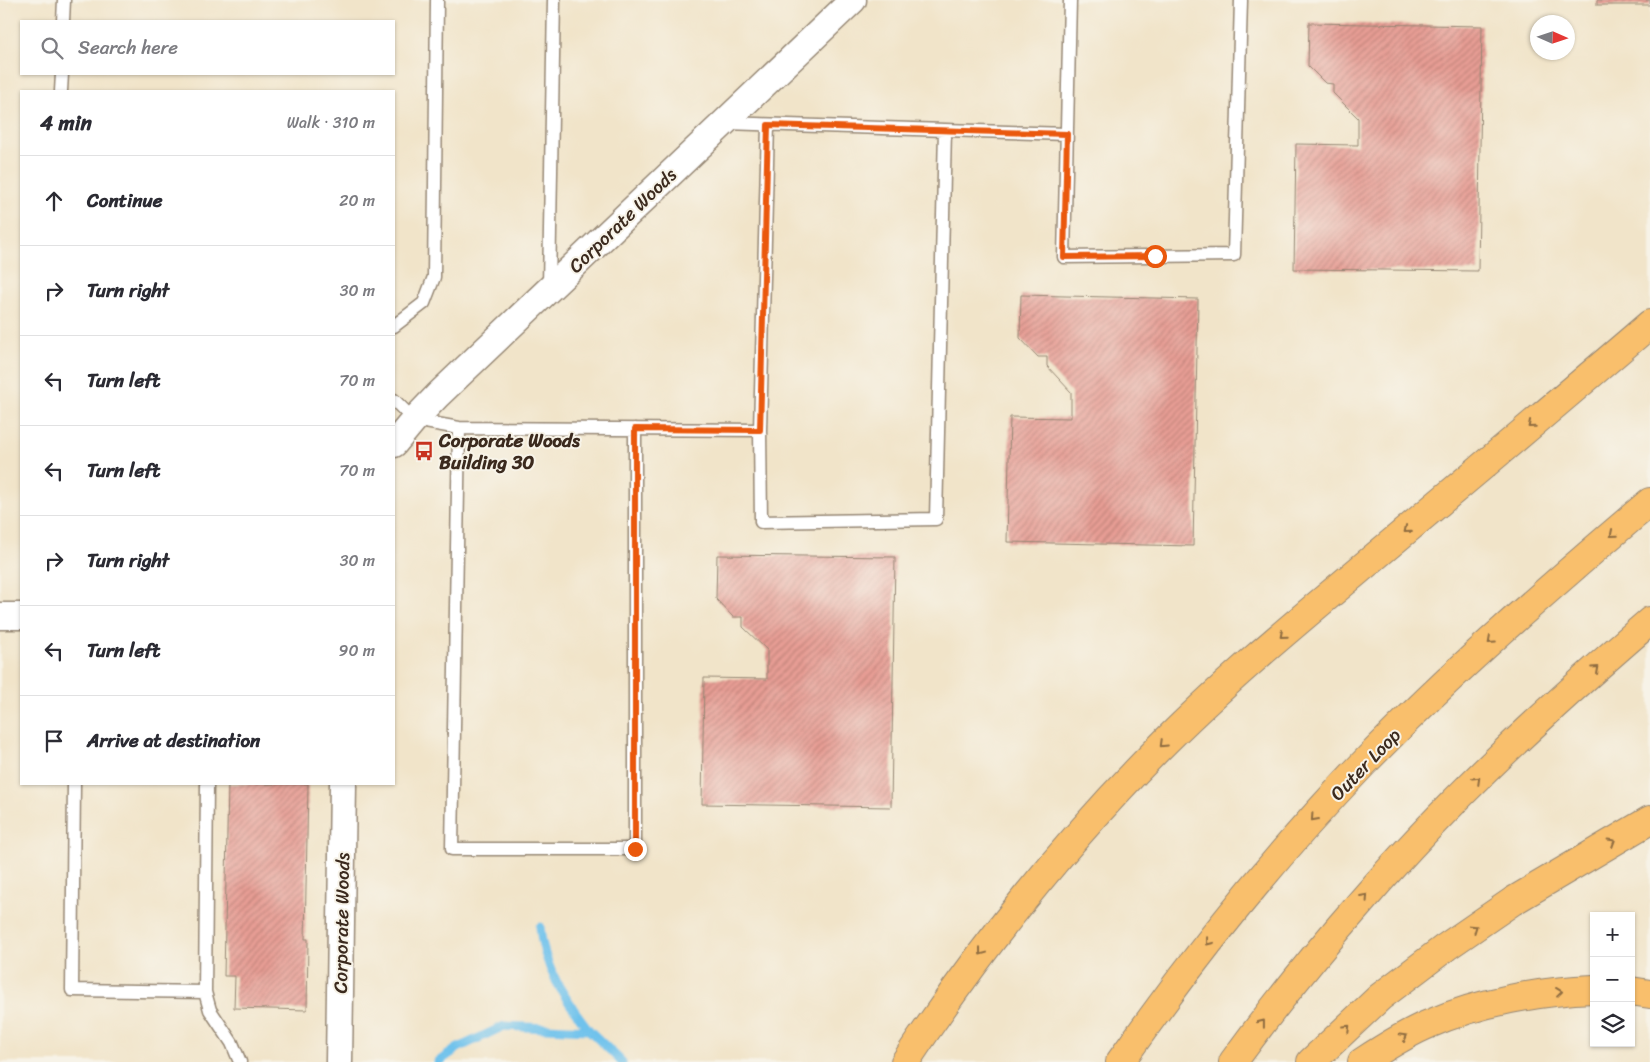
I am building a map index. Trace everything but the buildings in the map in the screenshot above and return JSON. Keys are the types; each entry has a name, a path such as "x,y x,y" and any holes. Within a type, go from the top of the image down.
{"highway":[{"path":"905,1062 946,1000 1012,913 1076,837 1158,749 1199,709 1282,635 1650,324"},
{"path":"1569,394 1650,335"},
{"name":"Outer Loop","path":"1120,1062 1183,975 1253,887 1364,764 1509,625 1650,502"},
{"path":"1233,1062 1328,940 1413,845 1489,768 1594,670 1650,621"},
{"path":"1311,1062 1380,997 1461,937 1513,901 1650,820"},
{"path":"1362,1062 1428,1024 1463,1012 1536,995 1590,989"},
{"path":"1635,992 1650,994"}],"street":[{"name":"Corporate Woods","path":"395,443 414,420 549,289 854,0"},
{"path":"0,616 20,616"},
{"name":"Corporate Woods","path":"339,1062 343,785"}],"lane":[{"path":"64,0 64,20"},
{"path":"395,325 424,304 434,277 437,0"},
{"path":"549,289 554,0"},
{"path":"1070,0 1064,257 1234,255 1241,0"},
{"path":"61,90 62,75"},
{"path":"724,123 1067,134"},
{"path":"768,125 760,430 761,522 936,519 945,130"},
{"path":"395,401 414,420 459,428 760,430"},
{"path":"459,428 452,849 635,849 635,429"},
{"path":"74,785 72,990 206,992"},
{"path":"207,785 206,992 210,1010 232,1043 240,1062"}],"waterway":[{"path":"540,927 542,942 550,969 564,994 589,1030"},
{"path":"438,1062 458,1048 504,1026 589,1030 622,1062"}],"place":[{"name":"Corporate Woods Building 30","path":"424,451"}],"route":[{"path":"635,849 635,429 760,430 768,125 1067,134 1064,257 1155,256"}]}
